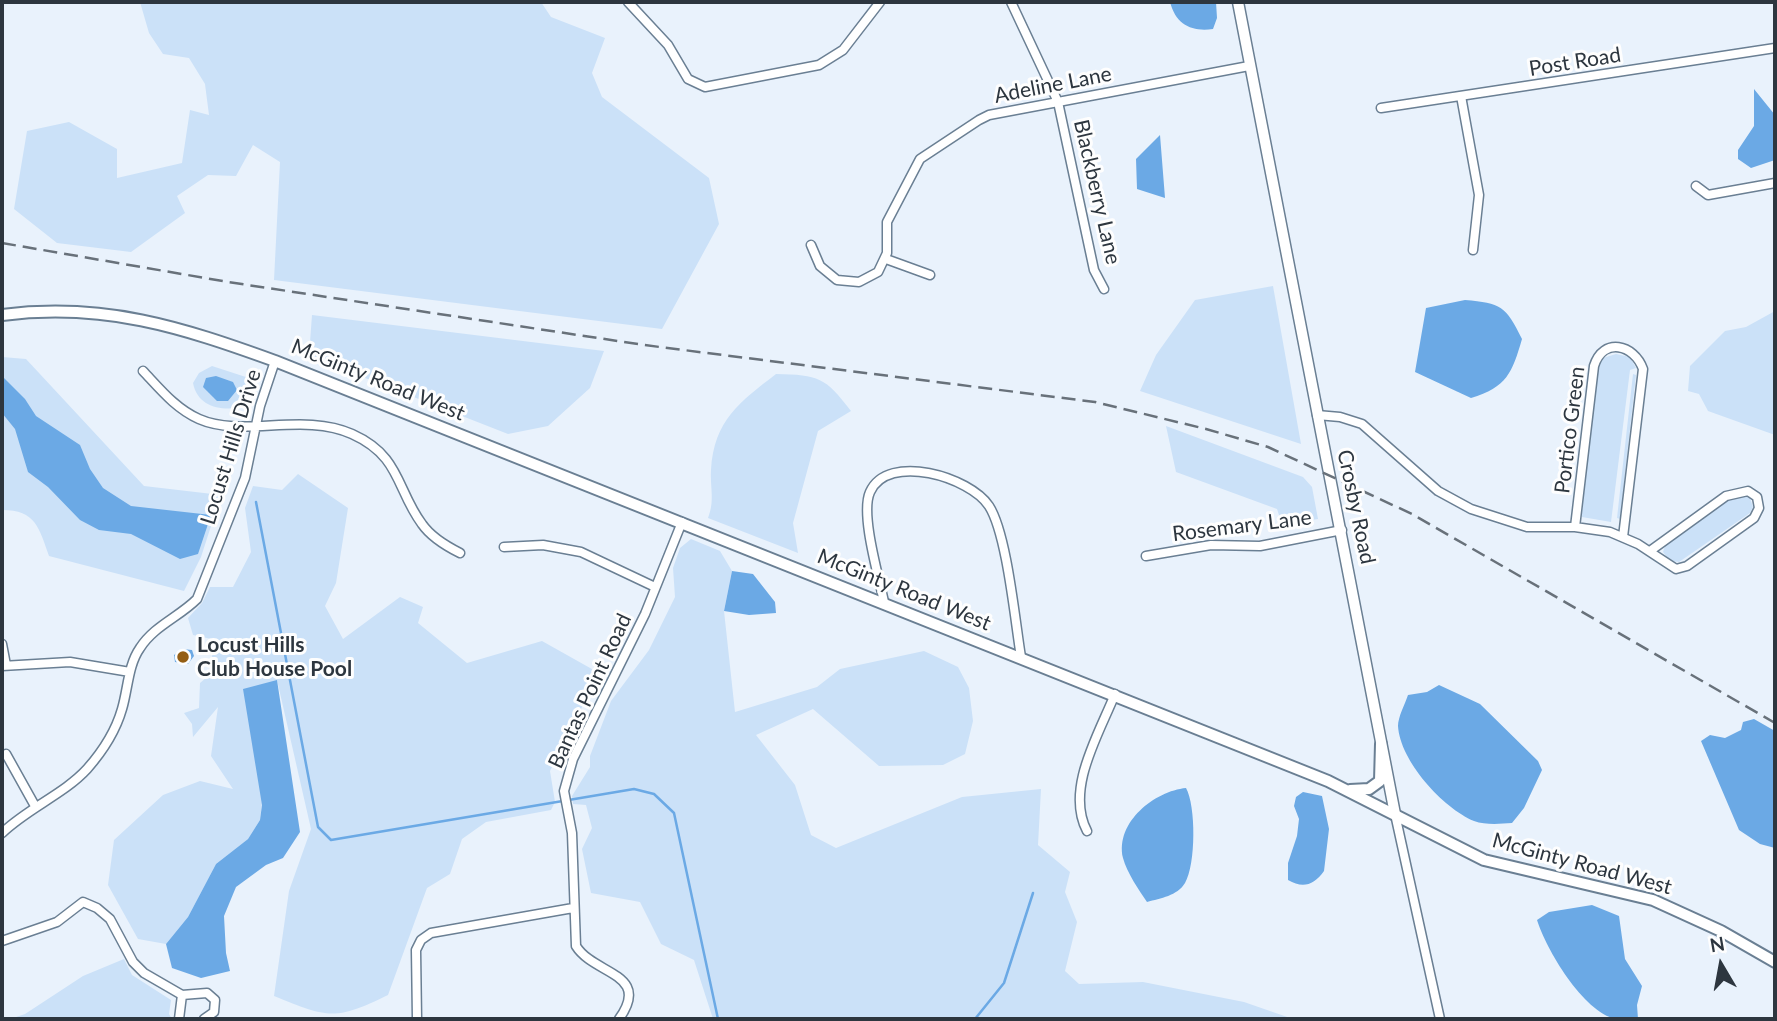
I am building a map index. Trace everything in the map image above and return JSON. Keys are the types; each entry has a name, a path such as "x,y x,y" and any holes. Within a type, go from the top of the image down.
{"main road":[{"name":"McGinty Road West","path":"2,315 36,311 125,315 202,334 1115,694 1345,789 1484,860 1653,900 1721,931 1775,962"},
{"path":"1345,789 1364,789 1378,784 1383,765 1381,744"}],"street":[{"path":"628,2 668,45 688,79 705,87 819,65 843,50 880,2"},
{"name":"Blackberry Lane","path":"1011,2 1058,102 1094,270 1104,289"},
{"name":"Crosby Road","path":"1238,2 1317,415 1342,530 1381,744 1440,1019"},
{"name":"Post Road","path":"1381,108 1775,48"},
{"name":"Adeline Lane","path":"886,259 887,222 920,159 989,115 1249,66"},
{"path":"1461,96 1479,195 1473,250"},
{"path":"1696,186 1707,195 1775,183"},
{"path":"811,245 820,266 837,280 848,283 869,278 886,259 930,275"},
{"name":"Portico Green","path":"1575,527 1594,366 1597,358 1608,347 1621,347 1633,353 1643,369 1623,537"},
{"name":"Locust Hills Drive","path":"2,833 86,770 107,741 121,712 138,650 151,633 184,612 197,600 245,478 260,406 275,361"},
{"path":"143,371 179,408 201,420 323,425 352,434 377,450 392,465 422,526 460,553"},
{"path":"1317,415 1340,416 1362,424 1375,432 1438,491 1471,509 1527,527 1575,527 1623,537 1676,569 1683,568 1754,518 1759,508 1757,497 1748,491 1726,496 1650,551"},
{"path":"884,602 867,512 870,491 876,483 894,472 954,479 979,493 995,517 1021,657"},
{"name":"Bantas Point Road","path":"619,1019 629,1000 628,986 620,977 582,955 576,946 572,833 564,791 573,759 655,587 682,522"},
{"name":"Rosemary Lane","path":"1146,556 1211,545 1260,546 1342,530"},
{"path":"504,547 543,544 581,552 655,587"},
{"path":"2,644 4,665 70,662 130,672"},
{"path":"1087,831 1079,815 1079,798 1088,760 1115,694"},
{"path":"6,754 35,806"},
{"path":"2,941 57,922 83,902 97,908 110,919 133,962 144,973 181,995 207,993 215,1000 214,1012 204,1019"},
{"path":"417,1019 416,950 421,940 431,933 573,908"},
{"path":"179,1019 181,995"}],"shaded area":[{"path":"140,2 541,2 551,17 605,38 592,73 602,97 709,178 719,224 662,329 274,280 280,162 253,145 236,176 208,175 177,196 185,213 131,252 57,243 14,209 27,131 69,122 117,149 117,178 182,163 190,110 209,115 205,84 189,58 163,54 149,33"},
{"path":"1273,286 1301,444 1140,391 1156,355 1195,300"},
{"path":"1775,311 1775,435 1708,411 1699,394 1688,391 1690,366 1725,331 1746,327"},
{"path":"312,315 604,351 590,388 548,426 508,434 309,356"},
{"path":"1616,354 1630,357 1636,368 1630,370 1611,522 1582,517 1582,513 1597,369 1603,358"},
{"path":"2,357 26,359 144,486 221,495 201,557 184,591 49,556 39,529 29,517 22,513 2,510"},
{"path":"212,366 255,380 243,407 219,408 200,398 193,383 199,373"},
{"path":"776,374 802,375 820,380 834,391 851,411 818,431 793,523 798,553 708,518 712,500 713,453 723,425 740,403"},
{"path":"1633,374 1636,375 1620,519 1617,518"},
{"path":"1166,426 1303,477 1312,487 1318,519 1282,524 1277,509 1176,472"},
{"path":"298,474 348,508 336,583 325,606 343,639 400,597 423,607 418,623 467,663 542,641 599,673 550,771 555,802 551,810 486,822 462,839 450,874 427,888 388,995 343,1013 331,1014 307,1009 274,996 289,891 311,829 277,680 260,820 248,839 216,864 188,917 166,944 138,939 108,885 114,840 163,795 200,781 233,789 211,756 218,707 193,737 192,724 184,713 199,708 200,683 207,677 216,640 193,635 188,618 202,603 210,587 233,587 251,552 245,508 253,486 282,490"},
{"path":"1738,494 1750,498 1753,507 1750,513 1679,562 1670,561 1663,552 1667,540"},
{"path":"691,539 720,551 732,571 724,611 735,712 817,687 840,669 924,651 958,667 969,688 973,721 965,754 943,765 879,766 813,709 756,735 795,785 811,835 836,848 962,797 1041,789 1038,845 1070,872 1065,892 1077,922 1065,971 1079,984 1143,982 1244,1002 1293,1019 713,1019 694,960 661,944 640,902 591,893 582,849 592,828 586,805 573,804 572,796 590,767 590,756 611,701 649,650 675,597 673,568 680,548"},
{"path":"124,959 132,975 171,1000 169,1014 172,1019 10,1019 25,1014 83,976"}],"water":[{"path":"1170,2 1216,2 1217,18 1213,29 1198,29 1186,25 1176,16"},
{"path":"1754,89 1775,115 1775,160 1751,168 1738,159 1738,150 1754,126"},
{"path":"1160,135 1165,198 1137,189 1136,159"},
{"path":"1465,300 1501,308 1511,319 1522,339 1506,377 1493,389 1471,398 1415,372 1426,308"},
{"path":"2,376 25,399 36,416 80,445 90,469 103,488 131,506 211,515 198,554 180,559 131,534 99,530 80,520 48,487 28,472 15,429 2,413"},
{"path":"216,376 233,382 237,390 228,401 217,401 203,387 206,378"},
{"path":"732,571 753,574 775,602 776,613 749,615 724,611"},
{"name":"Locust Hills Club House Pool","path":"182,649 192,650 194,656 188,664 175,662 174,655"},
{"path":"277,680 300,832 283,858 266,865 236,887 224,916 230,971 201,978 172,968 166,944 188,917 216,864 248,839 260,820 262,805 243,689"},
{"path":"1439,685 1480,704 1538,761 1542,770 1524,808 1512,823 1483,823 1462,815 1425,782 1406,754 1398,726 1408,695 1427,692"},
{"path":"1754,719 1775,731 1775,848 1760,844 1739,830 1701,741 1710,735 1725,738 1741,730 1743,722"},
{"path":"1186,788 1193,821 1193,849 1189,874 1178,891 1147,902 1123,858 1125,832 1131,821 1150,802 1174,790"},
{"path":"1303,792 1322,796 1329,829 1324,871 1316,880 1303,885 1288,880 1288,863 1297,836 1299,819 1294,806 1296,797"},
{"path":"1592,905 1619,916 1625,959 1642,986 1637,1005 1638,1019 1616,1019 1591,1005 1557,962 1537,920 1549,912"}],"waterway":[{"path":"256,502 318,827 331,840 634,789 654,794 674,813 718,1019"},
{"path":"975,1019 1004,983 1033,893"}],"railway":[{"path":"2,243 228,282 644,345 1095,402 1206,429 1268,447 1412,514 1775,723"}],"place":[{"name":"Locust Hills Club House Pool","path":"183,657"}]}
